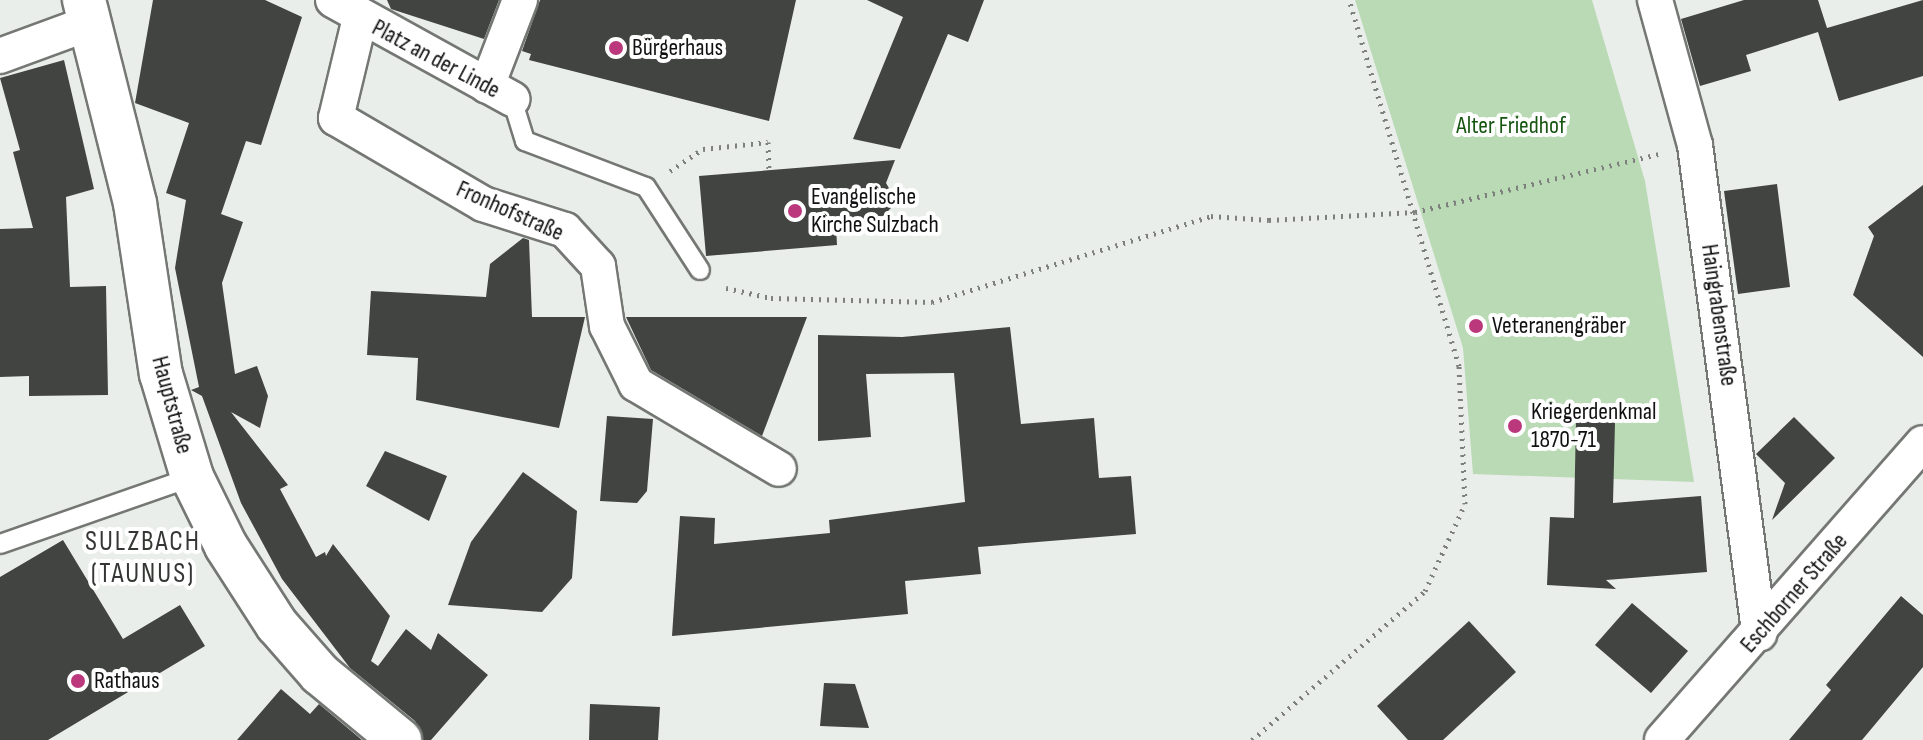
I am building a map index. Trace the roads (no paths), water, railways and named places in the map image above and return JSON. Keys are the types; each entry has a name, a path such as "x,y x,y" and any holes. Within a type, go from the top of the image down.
{"street":[{"path":"499,93 520,0"},
{"name":"Haingrabenstraße","path":"1655,0 1695,145 1759,634"},
{"name":"Platz an der Linde","path":"346,9 499,93"},
{"name":"Fronhofstraße","path":"346,9 336,118 483,204 565,230 598,266 607,326 636,384 779,469"},
{"path":"0,56 85,12"},
{"name":"Hauptstraße","path":"85,12 135,203 161,374 192,477 226,546 277,625 320,674 400,740"},
{"name":"Eschborner Straße","path":"1662,740 1759,634 1923,443"}],"lane":[{"name":"Platz an der Linde","path":"499,93 525,141 646,187 700,270"},
{"path":"0,544 192,477"}],"place":[{"name":"Bürgerhaus","path":"616,48"},
{"name":"Evangelische Kirche Sulzbach","path":"795,211"},
{"name":"Veteranengräber","path":"1476,326"},
{"name":"Kriegerdenkmal 1870-71","path":"1515,426"},
{"name":"Rathaus","path":"78,681"}],"district":[{"name":"SULZBACH (TAUNUS)","path":"143,558"}],"park label":[{"name":"Alter Friedhof","path":"1511,126"}]}
